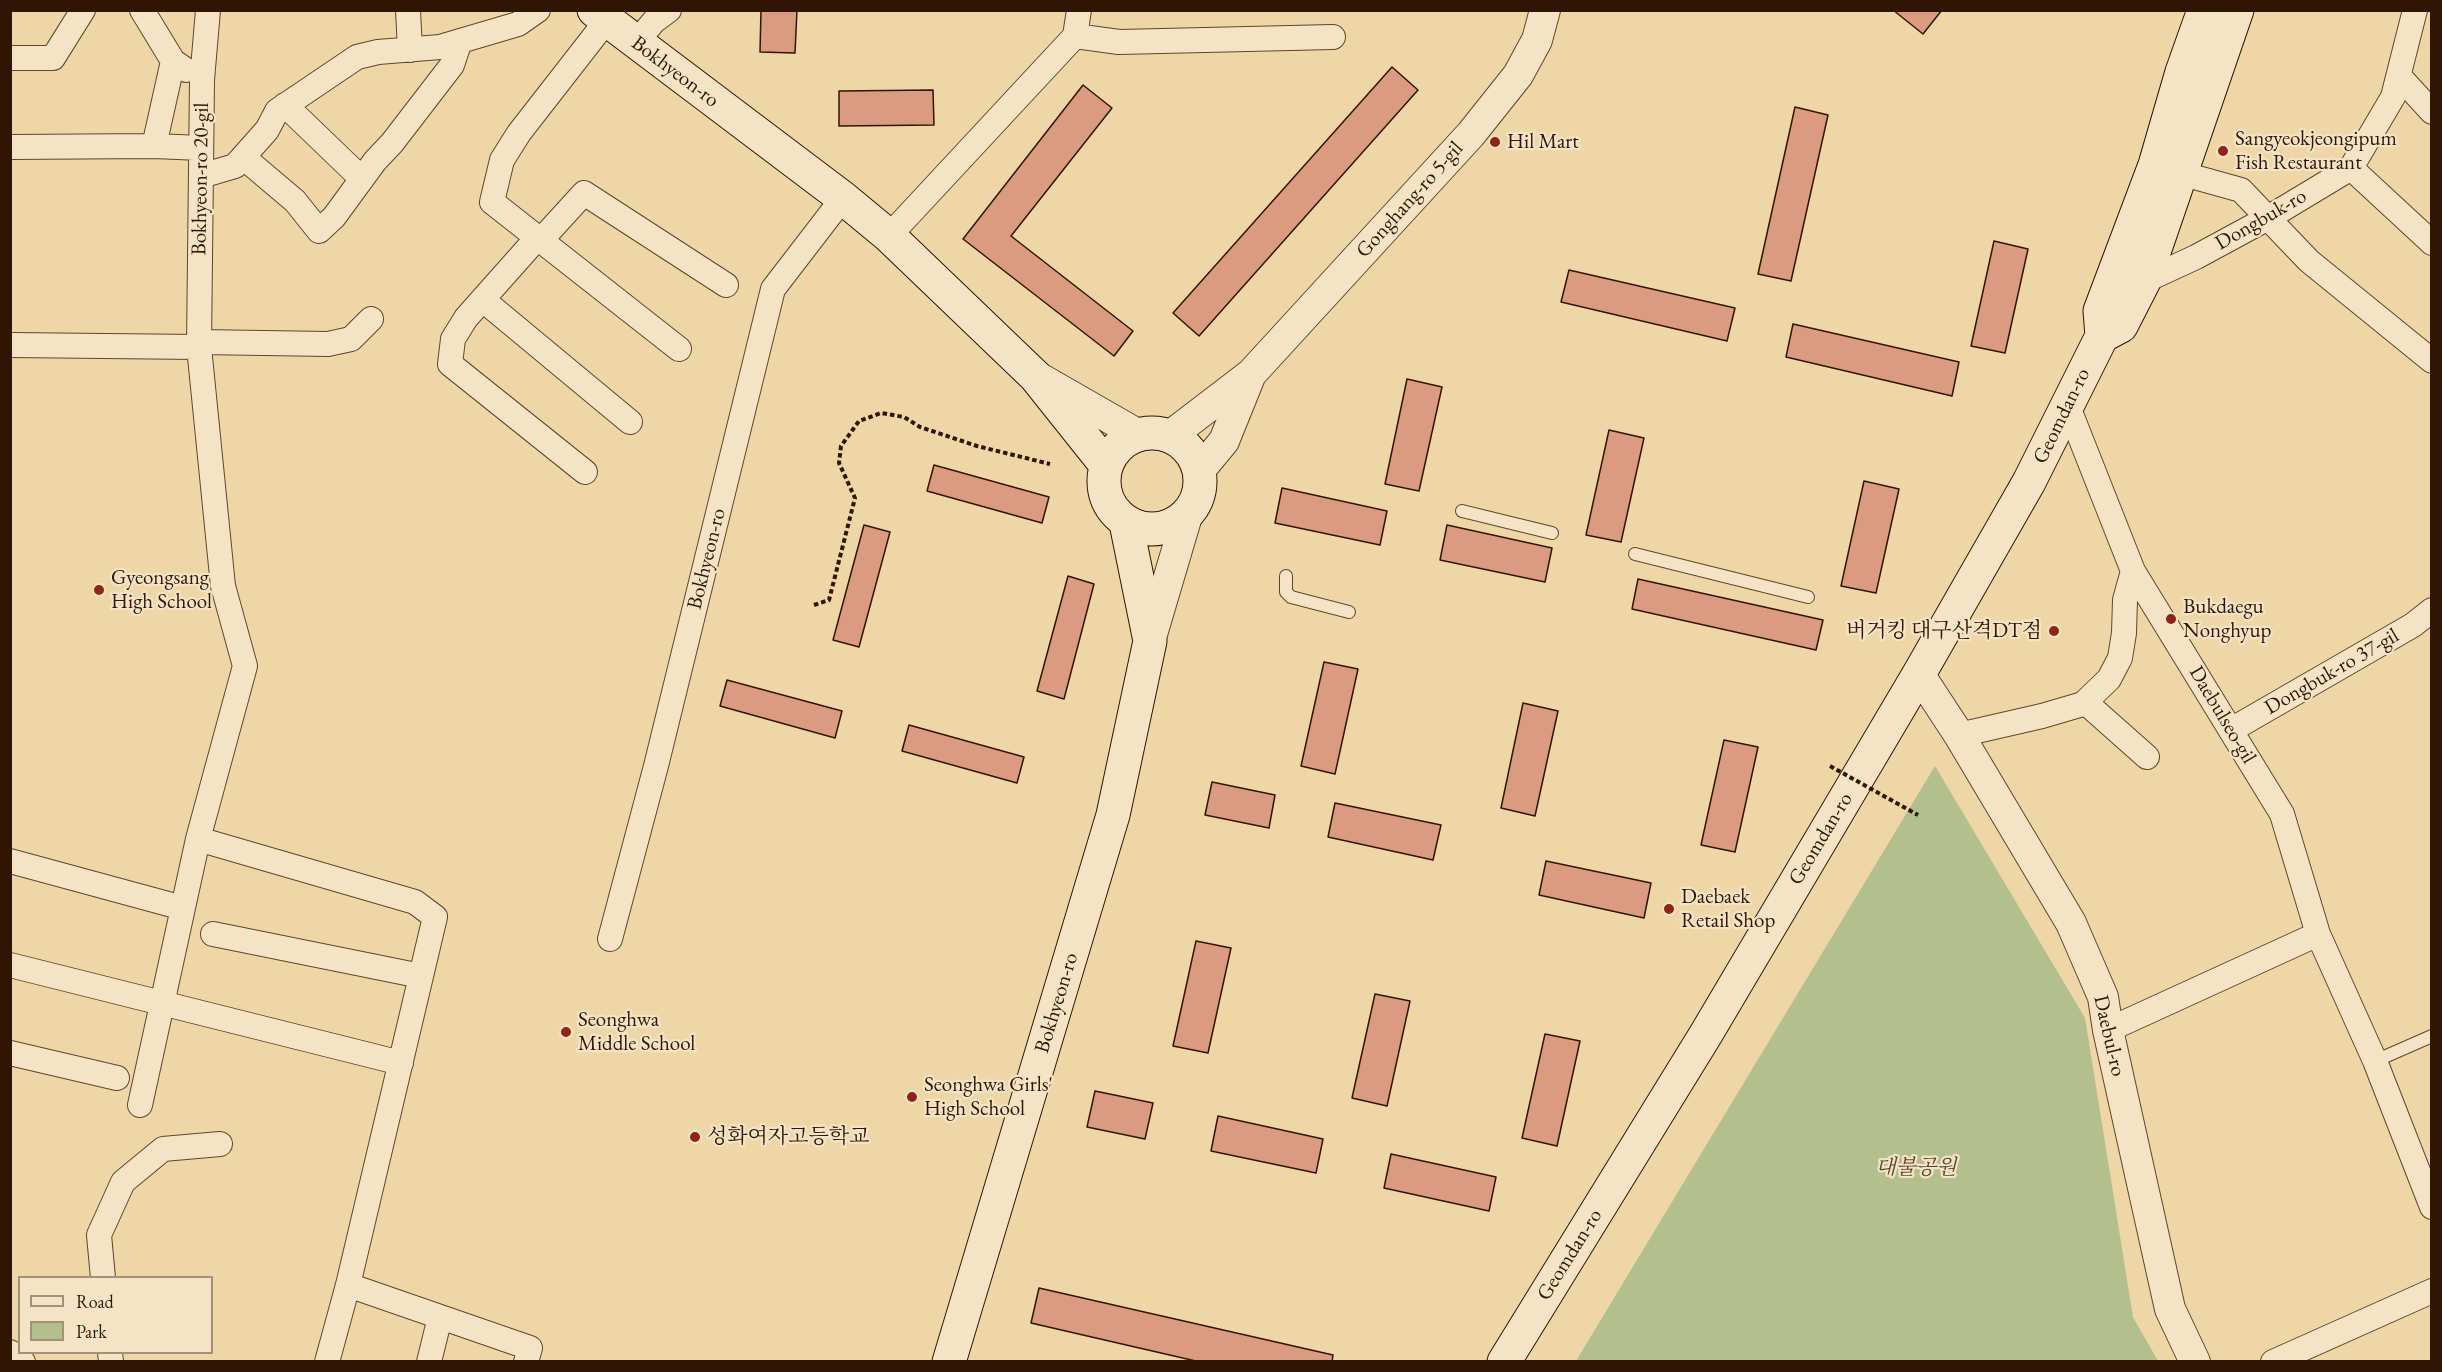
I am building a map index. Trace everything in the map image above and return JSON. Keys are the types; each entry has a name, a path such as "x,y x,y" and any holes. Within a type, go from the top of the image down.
{"main road":[{"name":"Geomdan-ro","path":"1504,1362 1712,1023 1919,674 2029,482 2102,336 2100,311 2155,165 2182,72 2204,10"},
{"name":"Geomdan-ro","path":"2102,336 2121,326 2144,281 2236,10"},
{"name":"Bokhyeon-ro","path":"601,15 843,198 889,236 1035,376 1106,465"},
{"path":"1155,436 1184,444 1194,456 1200,470 1201,486 1197,502 1187,516 1174,525 1158,530 1142,529 1126,522 1114,512 1106,497 1104,481 1106,465 1125,441 1155,436"},
{"path":"1126,522 1150,642"},
{"name":"Bokhyeon-ro","path":"950,1362 1113,815 1150,642"}],"street":[{"path":"10,58 53,58 83,10"},
{"path":"142,10 172,62 202,80"},
{"name":"Bokhyeon-ro 20-gil","path":"140,1105 198,839 245,666 223,586 199,345 202,80 208,10"},
{"path":"408,10 410,50"},
{"path":"201,176 234,166 267,130 277,111 357,57 378,52 440,47 518,24 538,10"},
{"path":"636,43 654,21 669,10"},
{"path":"889,236 1075,36 1079,10"},
{"name":"Gonghang-ro 5-gil","path":"1251,374 1471,134 1518,75 1536,40 1545,10"},
{"name":"Dongbuk-ro","path":"2144,281 2196,257 2268,218 2351,168 2393,97 2415,10"},
{"path":"2423,10 2432,17"},
{"path":"601,15 502,160 492,202 679,349"},
{"path":"1075,36 1119,42 1333,37"},
{"path":"243,157 295,201 319,231 334,217 452,65 460,41"},
{"path":"154,146 172,62"},
{"path":"2398,76 2432,112"},
{"path":"285,105 362,179"},
{"path":"10,147 201,148"},
{"path":"2351,168 2432,243"},
{"path":"2180,173 2241,190 2309,261 2432,361"},
{"path":"585,472 450,364 453,339 466,318 584,193 726,285"},
{"name":"Bokhyeon-ro","path":"610,939 656,766 773,290 843,198"},
{"path":"483,300 630,422"},
{"path":"10,345 328,344 351,339 371,319"},
{"path":"1035,376 1155,436 1251,374"},
{"path":"1200,470 1224,441 1251,374"},
{"name":"Daebulseo-gil","path":"2067,404 2133,571 2282,814 2319,934 2375,1061 2432,1207"},
{"path":"1150,642 1187,516"},
{"path":"1959,735 2042,716 2085,702 2109,679 2120,658 2124,633 2125,600 2133,571"},
{"name":"Dongbuk-ro 37-gil","path":"2231,730 2413,625 2432,610"},
{"name":"Daebul-ro","path":"1919,674 1959,735 2071,923 2103,998 2108,1030 2170,1309 2195,1362"},
{"path":"2085,702 2147,757"},
{"path":"198,839 415,902 435,917 348,1285 327,1362"},
{"path":"10,861 183,908"},
{"path":"213,934 421,976"},
{"path":"2108,1030 2319,934"},
{"path":"10,965 401,1064"},
{"path":"10,1053 117,1078"},
{"path":"103,1276 99,1235 123,1182 163,1149 220,1144"},
{"path":"348,1285 530,1348 526,1362"},
{"path":"2273,1362 2432,1291"},
{"path":"429,1362 440,1317"},
{"path":"10,1352 23,1362"}],"lane":[{"path":"1462,511 1552,533"},
{"path":"1635,554 1808,597"},
{"path":"1286,576 1286,592 1290,597 1349,612"},
{"path":"2375,1061 2432,1036"}],"path":[{"path":"814,605 829,600 855,498 839,463 841,446 859,421 881,413 904,417 920,427 977,446 1050,464"},
{"path":"1830,766 1918,815"}],"green space":[{"name":"대불공원","path":"1935,766 2085,1018 2133,1317 2158,1361 1576,1361"}],"building":[{"path":"761,10 797,10 795,53 760,52"},
{"path":"1893,10 1942,10 1923,34"},
{"path":"1392,67 1418,90 1199,336 1173,313"},
{"path":"1083,85 1112,108 1011,236 1133,331 1114,356 963,239"},
{"path":"933,90 934,125 839,126 839,91"},
{"path":"1795,107 1828,115 1791,281 1758,274"},
{"path":"1994,241 2028,249 2005,353 1971,346"},
{"path":"1569,270 1735,308 1727,341 1561,302"},
{"path":"1793,324 1959,362 1952,396 1786,357"},
{"path":"1407,379 1442,387 1419,491 1385,484"},
{"path":"1609,430 1644,438 1621,542 1586,535"},
{"path":"934,465 1049,497 1042,523 927,491"},
{"path":"1864,481 1899,489 1876,593 1841,586"},
{"path":"1282,488 1387,511 1380,545 1275,523"},
{"path":"864,525 890,532 859,647 833,640"},
{"path":"1447,525 1552,548 1545,582 1440,560"},
{"path":"1068,576 1094,584 1064,699 1037,691"},
{"path":"1638,579 1823,620 1816,650 1632,609"},
{"path":"1324,662 1358,669 1335,774 1301,766"},
{"path":"727,680 842,711 835,738 720,706"},
{"path":"1523,703 1558,711 1535,816 1501,808"},
{"path":"909,725 1024,757 1017,783 902,751"},
{"path":"1724,740 1758,747 1735,852 1701,845"},
{"path":"1212,782 1275,795 1269,828 1205,815"},
{"path":"1335,803 1441,825 1433,860 1328,837"},
{"path":"1546,861 1651,883 1644,918 1539,895"},
{"path":"1196,941 1231,948 1208,1053 1173,1046"},
{"path":"1375,994 1410,1001 1387,1106 1352,1098"},
{"path":"1545,1034 1580,1041 1557,1146 1522,1138"},
{"path":"1095,1091 1153,1103 1145,1139 1087,1127"},
{"path":"1218,1116 1323,1139 1316,1173 1211,1151"},
{"path":"1391,1154 1496,1177 1489,1211 1384,1188"},
{"path":"1039,1288 1333,1355 1332,1362 1200,1362 1031,1323"}],"place":[{"name":"Hil Mart","path":"1495,142"},
{"name":"Sangyeokjeongipum Fish Restaurant","path":"2223,151"},
{"name":"Gyeongsang High School","path":"99,590"},
{"name":"Bukdaegu Nonghyup","path":"2171,619"},
{"name":"버거킹 대구산격DT점","path":"2054,631"},
{"name":"Daebaek Retail Shop","path":"1669,909"},
{"name":"Seonghwa Middle School","path":"566,1032"},
{"name":"Seonghwa Girls' High School","path":"912,1097"},
{"name":"성화여자고등학교","path":"695,1137"}]}
